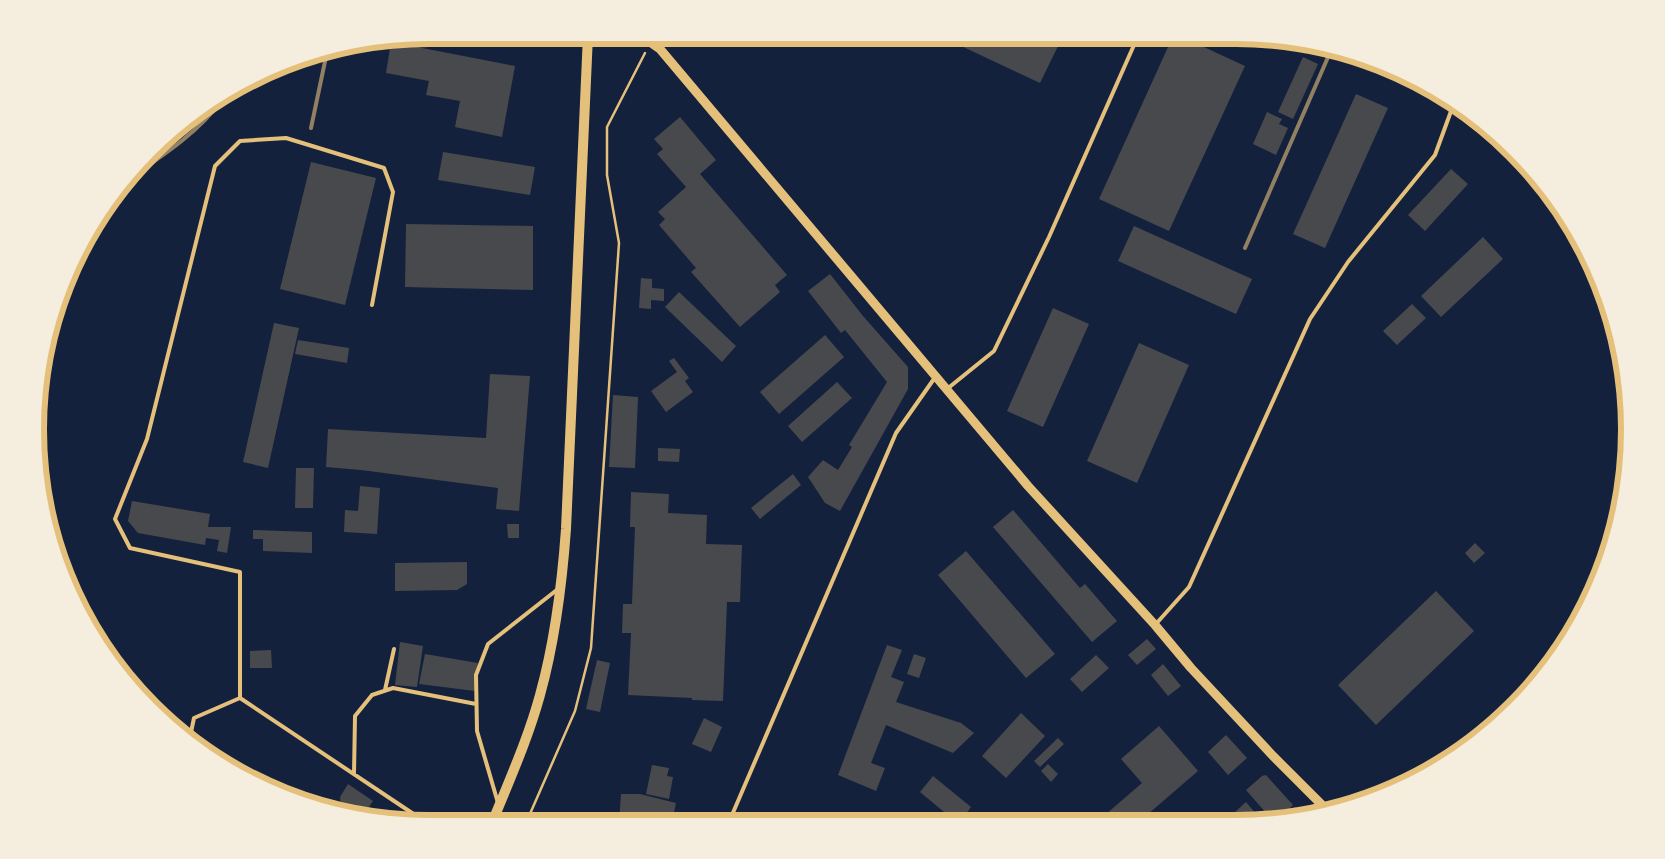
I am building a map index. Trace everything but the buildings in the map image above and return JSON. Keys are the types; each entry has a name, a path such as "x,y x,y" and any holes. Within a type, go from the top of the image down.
{"main road":[{"path":"495,815 528,732 540,694 562,586 567,520 588,44"}],"street":[{"path":"653,44 660,49 1028,486 1266,750 1322,805"}],"lane":[{"path":"947,389 994,351 1049,237 1134,44"},
{"path":"1155,625 1189,587 1310,319 1348,262 1435,155 1451,110"},
{"path":"240,698 240,572 130,548 114,519 147,439 215,166 240,141 286,138 384,168 393,192 372,305"},
{"path":"732,815 896,432 936,376"},
{"path":"499,806 477,731 476,675 488,644 562,586"},
{"path":"385,690 394,649"},
{"path":"354,774 356,716 372,695 393,688 476,704"},
{"path":"191,733 194,718 240,698"},
{"path":"240,698 414,814"}],"path":[{"path":"530,815 575,711 591,648 619,243 607,175 607,127 649,44"}],"railway":[{"path":"1245,248 1329,55"},
{"path":"311,128 326,58"},
{"path":"150,164 193,131 216,108"}]}
